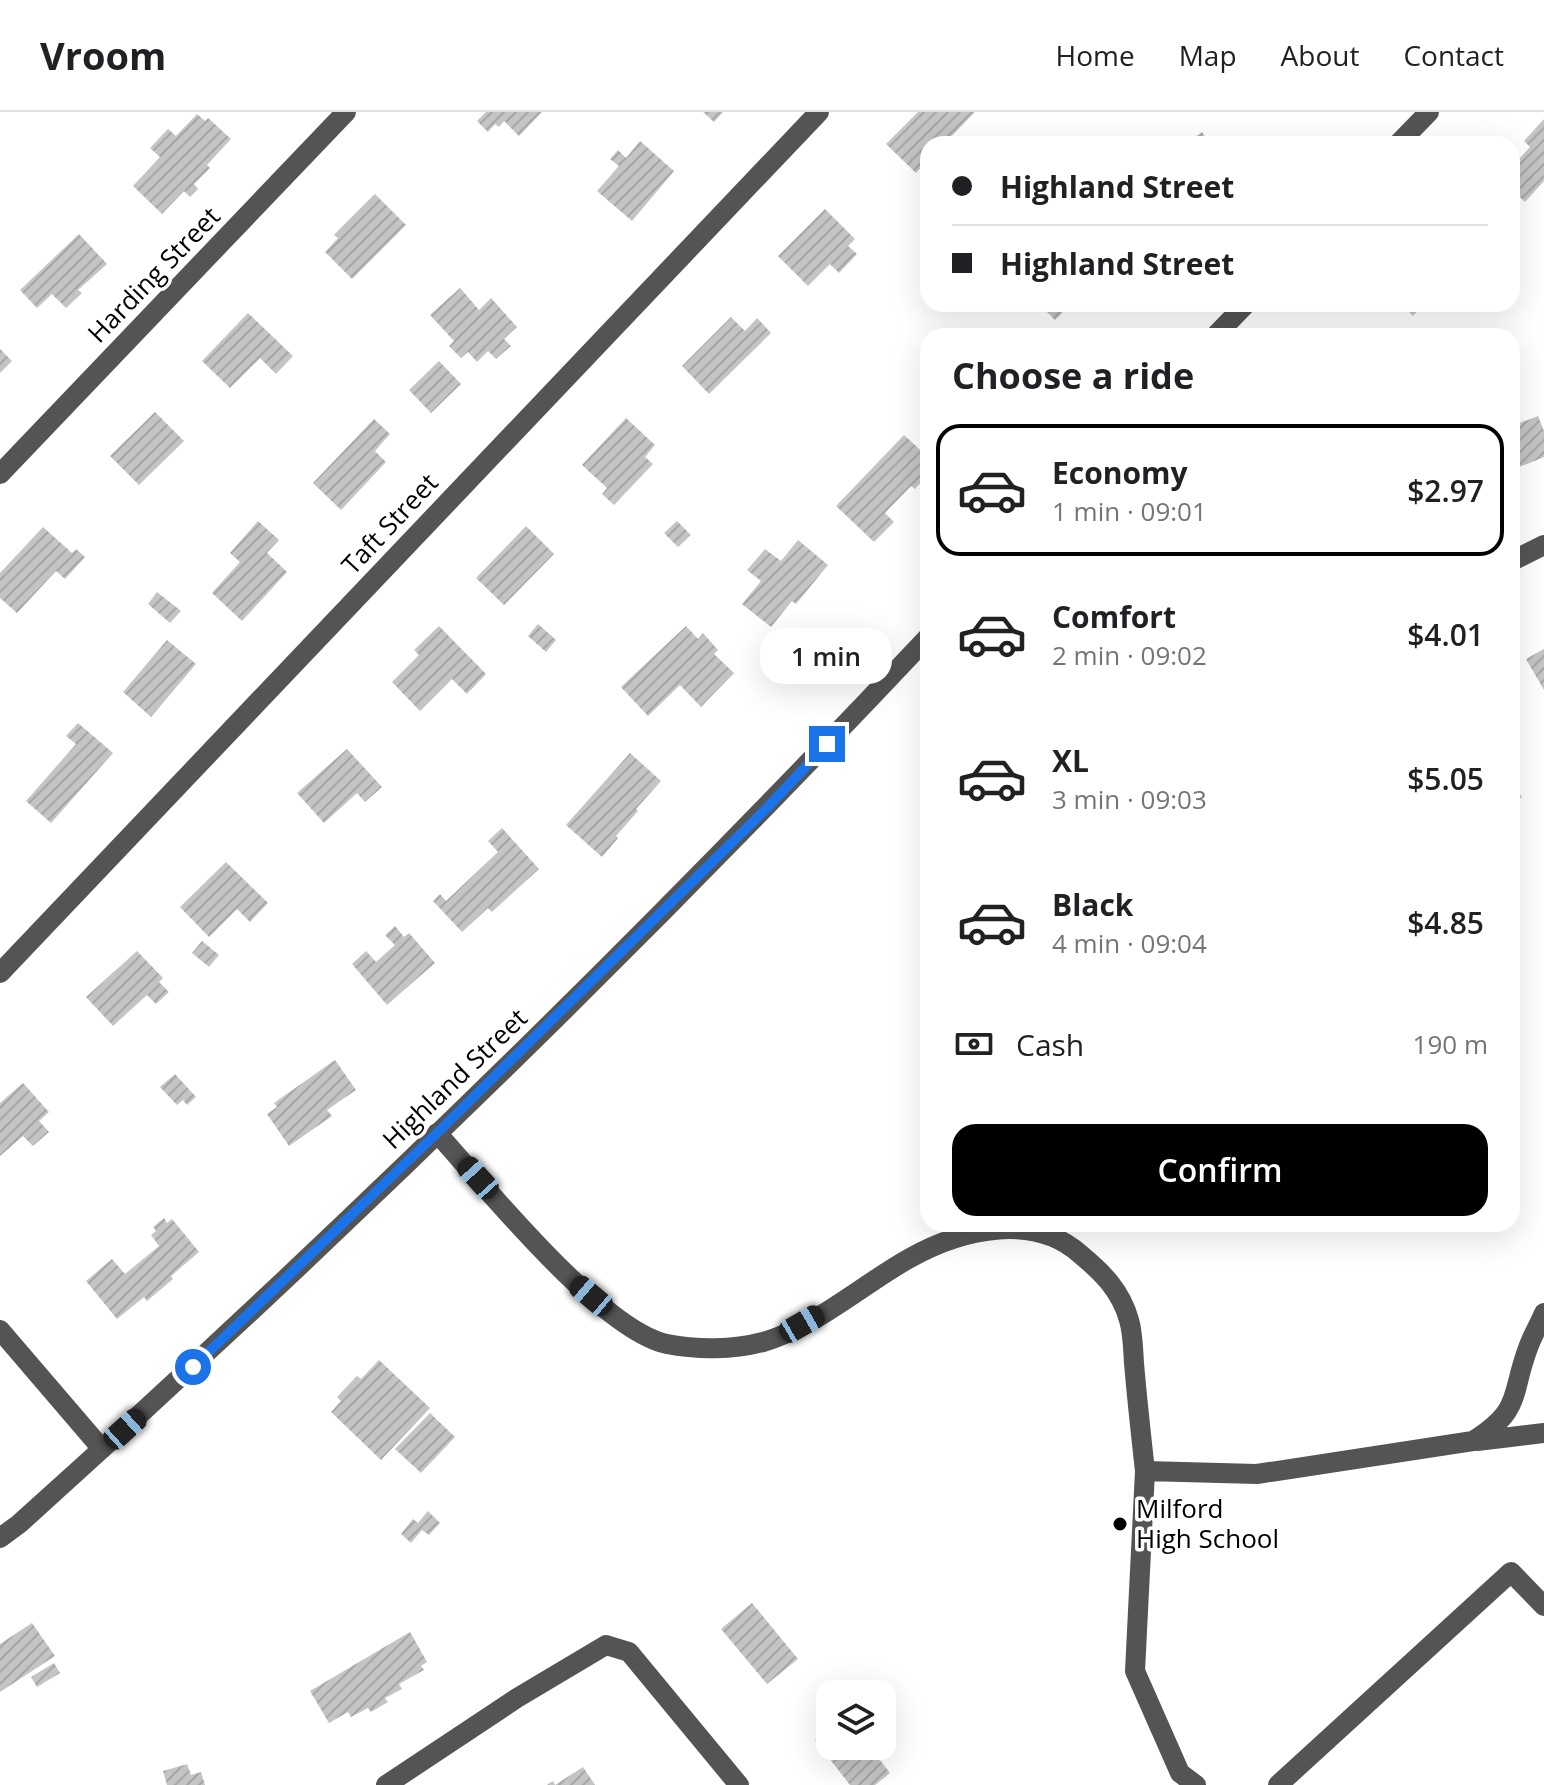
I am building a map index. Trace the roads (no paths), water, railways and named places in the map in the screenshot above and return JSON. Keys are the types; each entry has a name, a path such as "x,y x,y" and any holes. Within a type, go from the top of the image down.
{"street":[{"name":"Harding Street","path":"0,474 346,112"},
{"name":"Taft Street","path":"0,973 819,112"},
{"path":"1406,136 1429,112"},
{"path":"1223,328 1238,312"},
{"path":"1520,557 1544,545"},
{"name":"Highland Street","path":"0,1538 225,1338 437,1133 767,808 920,645"},
{"path":"437,1133 573,1280 629,1328 664,1344 701,1349 764,1342 860,1291 911,1257 960,1237 985,1232"},
{"path":"1040,1232 1074,1248 1110,1279 1130,1321 1145,1471 1135,1671 1180,1773 1196,1785"},
{"path":"1473,1441 1495,1427 1513,1405 1528,1348 1544,1313"},
{"path":"0,1330 102,1449"},
{"path":"1145,1471 1257,1474 1473,1441 1539,1439"},
{"path":"1278,1785 1511,1572 1544,1606"},
{"path":"386,1785 476,1724 606,1645 629,1652 739,1785"}],"place":[{"name":"Milford High School","path":"1120,1524"}]}
